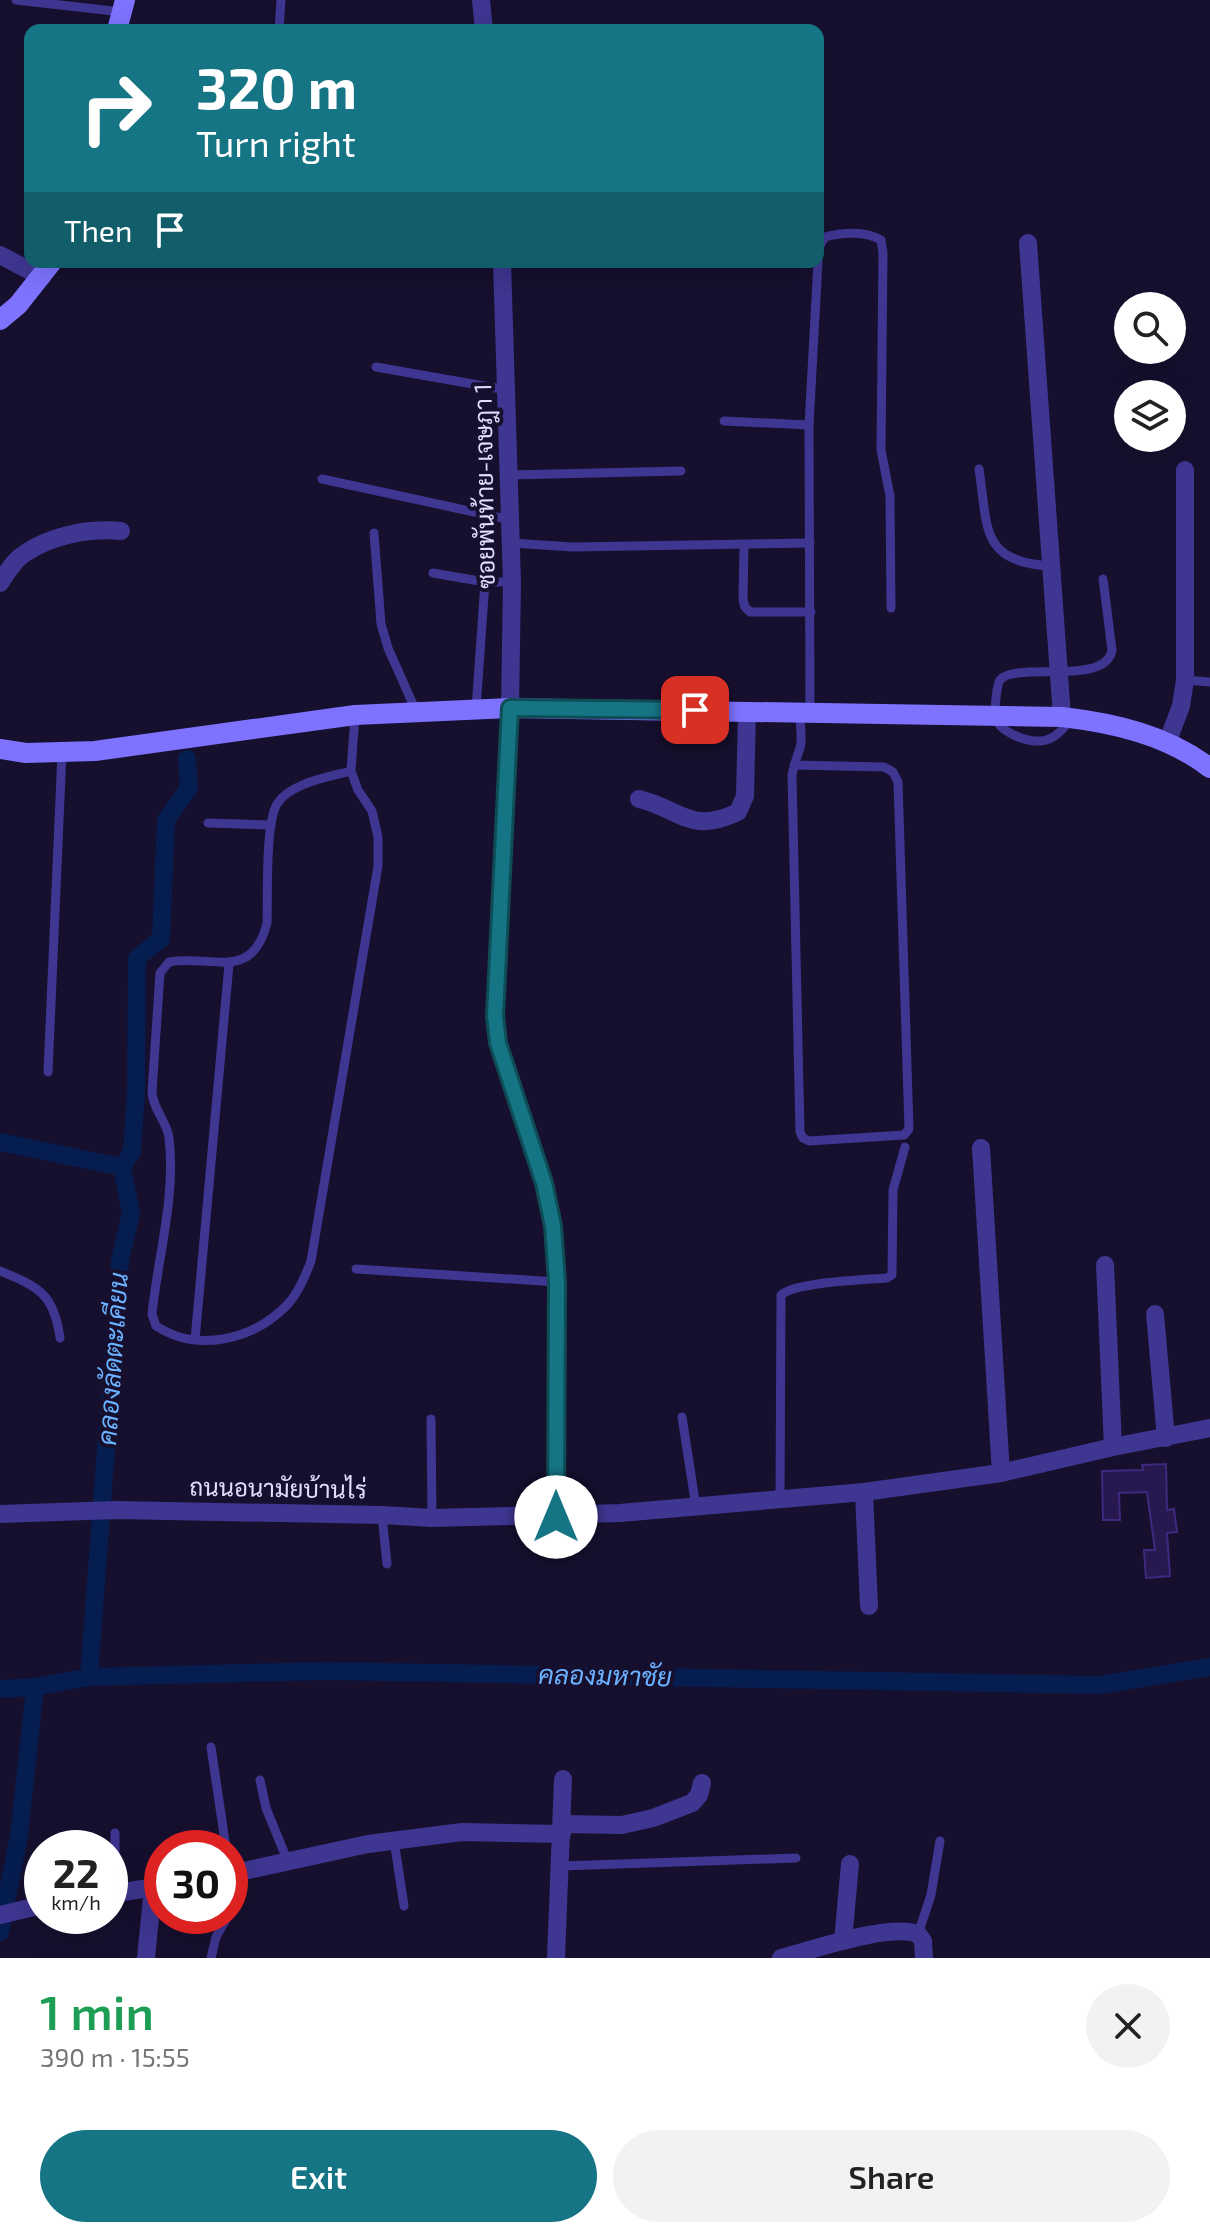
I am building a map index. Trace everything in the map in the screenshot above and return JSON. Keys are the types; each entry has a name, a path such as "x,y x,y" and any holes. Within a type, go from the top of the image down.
{"street":[{"path":"481,0 483,24"},
{"path":"1028,243 1058,672 1067,718"},
{"path":"0,255 24,262"},
{"name":"ซอยพันท้าย-เจษฎา 1","path":"502,268 512,582 510,708 495,1016 498,1043 549,1204 557,1282 556,1517"},
{"path":"2,315 18,305 47,269"},
{"path":"1167,743 1181,706 1185,680 1185,470"},
{"path":"0,583 13,563 25,553 97,529 121,531"},
{"path":"0,749 26,753 95,751 355,715 416,711 510,708 747,711 1067,718 1131,729 1167,743 1210,768"},
{"path":"639,799 696,822 709,822 738,812 745,796 747,711"},
{"path":"981,1148 1001,1473"},
{"path":"1105,1265 1113,1447"},
{"path":"1155,1314 1166,1438"},
{"name":"ถนนอนามัยบ้านไร่","path":"0,1514 116,1510 432,1518 556,1517 864,1492 1001,1473 1210,1428"},
{"path":"864,1492 869,1606"},
{"path":"556,1958 563,1779"},
{"path":"248,1868 368,1844 462,1832 622,1825 653,1818 692,1803 699,1795 702,1783"},
{"path":"843,1941 850,1864"},
{"path":"0,1915 24,1909"},
{"path":"781,1958 843,1941 895,1932 918,1934 923,1941 924,1958"},
{"path":"146,1958 150,1934"}],"lane":[{"path":"16,0 121,14"},
{"path":"279,24 281,0"},
{"path":"824,239 838,233 871,234 881,240 881,450 890,496 891,608"},
{"path":"794,765 884,767 893,772 898,782 908,1049 909,1129 904,1135 809,1141 800,1132 792,790 794,765 801,747 805,713 811,612 809,425 818,268"},
{"path":"376,367 507,390"},
{"path":"724,421 809,425"},
{"path":"979,469 992,541 1017,563 1051,566"},
{"path":"510,475 681,471"},
{"path":"322,479 511,520"},
{"path":"374,533 381,624 388,648 416,711"},
{"path":"511,543 573,547 810,543"},
{"path":"744,544 745,607 750,612 811,612"},
{"path":"433,573 485,582 512,582"},
{"path":"995,716 997,688 1007,674 1096,667 1111,658 1103,579"},
{"path":"476,709 485,582"},
{"path":"1185,680 1210,682"},
{"path":"351,771 305,785 277,804 271,825 267,923 263,938 248,957 229,964 169,962 164,965 158,983 153,1103 169,1135 169,1178 152,1314 156,1326 175,1338 228,1338 255,1330 288,1304 311,1261 378,866 378,837 372,811 358,790 351,771 355,715"},
{"path":"48,1072 62,753"},
{"path":"208,823 271,825"},
{"path":"195,1340 229,964"},
{"path":"780,1500 781,1295 786,1290 808,1286 892,1275 893,1190 905,1147"},
{"path":"356,1269 557,1282"},
{"path":"0,1271 26,1282 53,1305 60,1338"},
{"path":"682,1417 696,1507"},
{"path":"431,1419 432,1518"},
{"path":"382,1515 387,1564"},
{"path":"211,1747 223,1830"},
{"path":"260,1780 266,1808 288,1862"},
{"path":"394,1840 404,1906"},
{"path":"918,1934 931,1895 940,1841"},
{"path":"561,1866 796,1858"},
{"path":"211,1958 218,1934"}],"building":[{"path":"1166,1464 1167,1510 1174,1509 1177,1532 1167,1533 1170,1576 1146,1578 1144,1550 1155,1550 1147,1492 1119,1493 1120,1520 1103,1520 1102,1471 1143,1470 1142,1465"}],"waterway":[{"path":"122,1167 132,1151 136,1093 137,958 161,939 166,820 189,788 187,759"},
{"name":"คลองลัดตะเคียน","path":"0,1142 122,1167 131,1213 120,1260 89,1677"},
{"name":"คลองมหาชัย","path":"0,1689 35,1687 89,1677 326,1671 1100,1685 1210,1667"},
{"path":"0,1932 19,1836 35,1687"}],"route":[{"path":"556,1517 556,1249 544,1183 498,1043 495,1016 510,708 695,710"}]}
